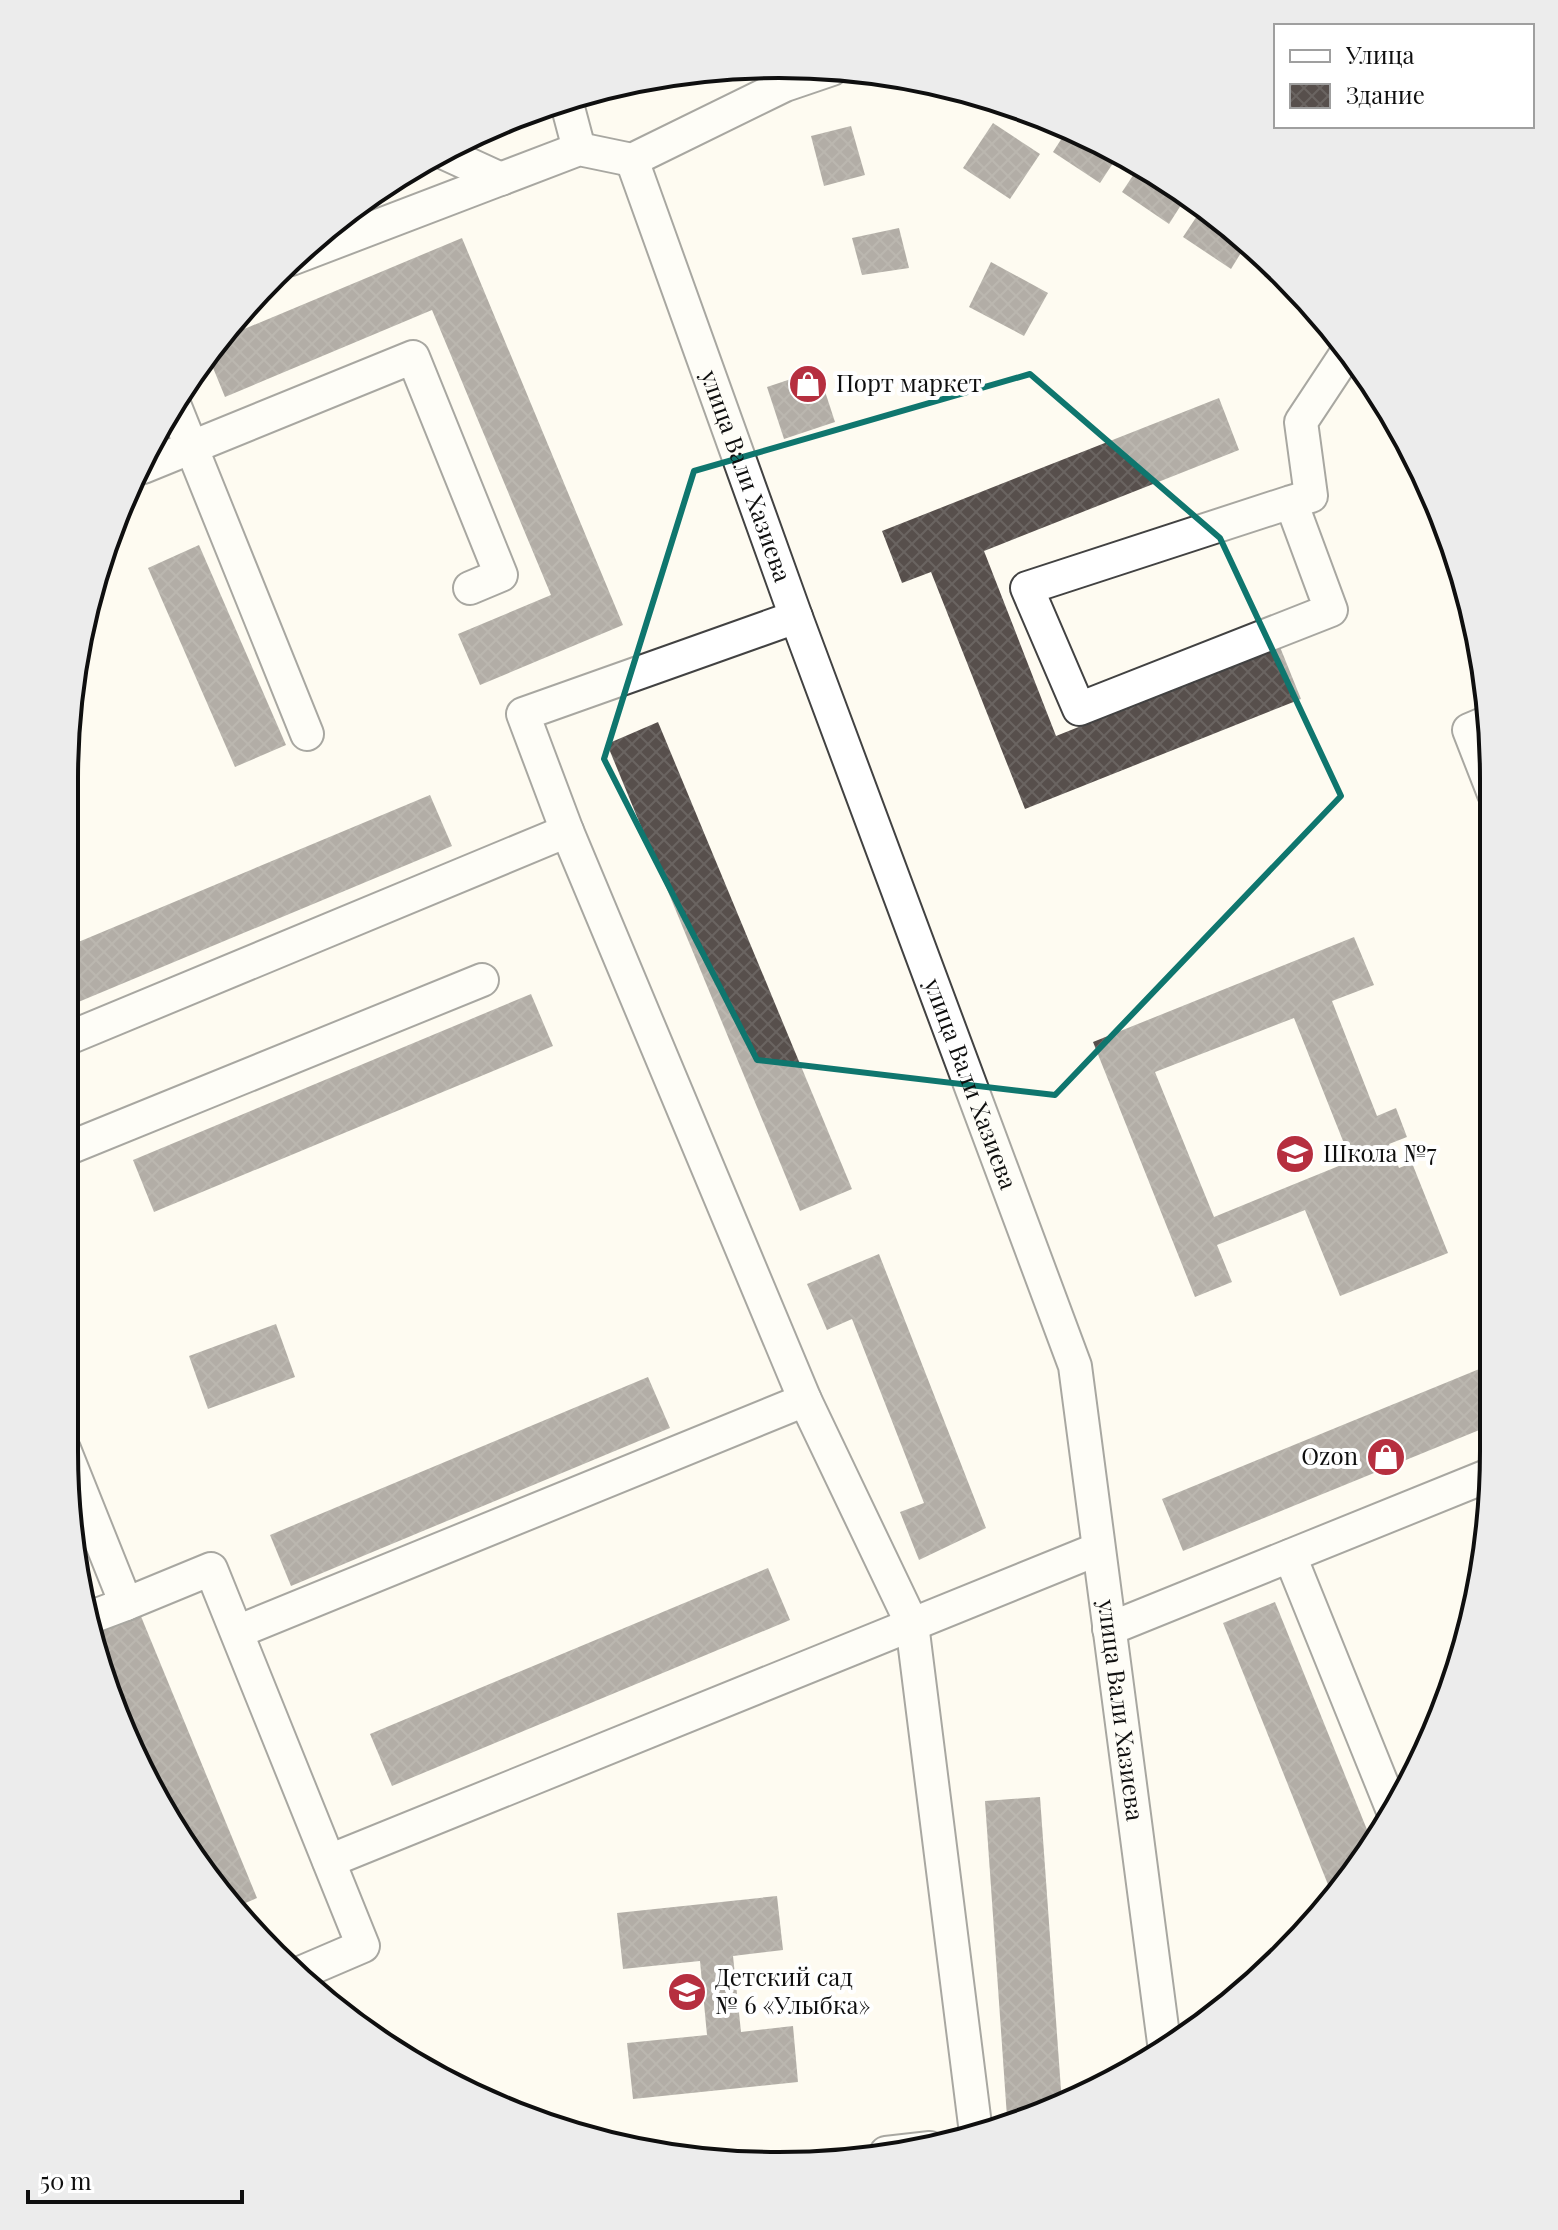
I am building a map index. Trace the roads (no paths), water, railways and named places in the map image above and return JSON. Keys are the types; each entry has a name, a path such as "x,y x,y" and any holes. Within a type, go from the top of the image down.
{"street":[{"path":"323,247 579,149 632,160 777,78"},
{"path":"569,111 579,149"},
{"path":"455,158 501,179"},
{"name":"улица Вали Хазиева","path":"632,160 796,617 1075,1366 1163,2037"},
{"path":"153,463 413,357 501,575 470,588"},
{"path":"1291,502 1331,610 1079,709 1027,588 1291,502 1311,496 1301,422 1341,361"},
{"path":"179,417 307,734"},
{"path":"796,617 523,714 567,831 805,1400 912,1624 975,2124"},
{"path":"1477,726 1469,730 1479,756"},
{"path":"78,1034 567,831"},
{"path":"78,1144 482,980"},
{"path":"237,1632 805,1400"},
{"path":"1109,1629 1479,1479"},
{"path":"80,1488 126,1604"},
{"path":"329,1861 1098,1549"},
{"path":"1290,1556 1388,1798"},
{"path":"98,1615 211,1569 363,1946 308,1970"}],"place":[{"name":"Порт маркет","path":"808,384"},
{"name":"Школа №7","path":"1295,1154"},
{"name":"Ozon","path":"1386,1457"},
{"name":"Детский сад № 6 «Улыбка»","path":"687,1992"}]}
